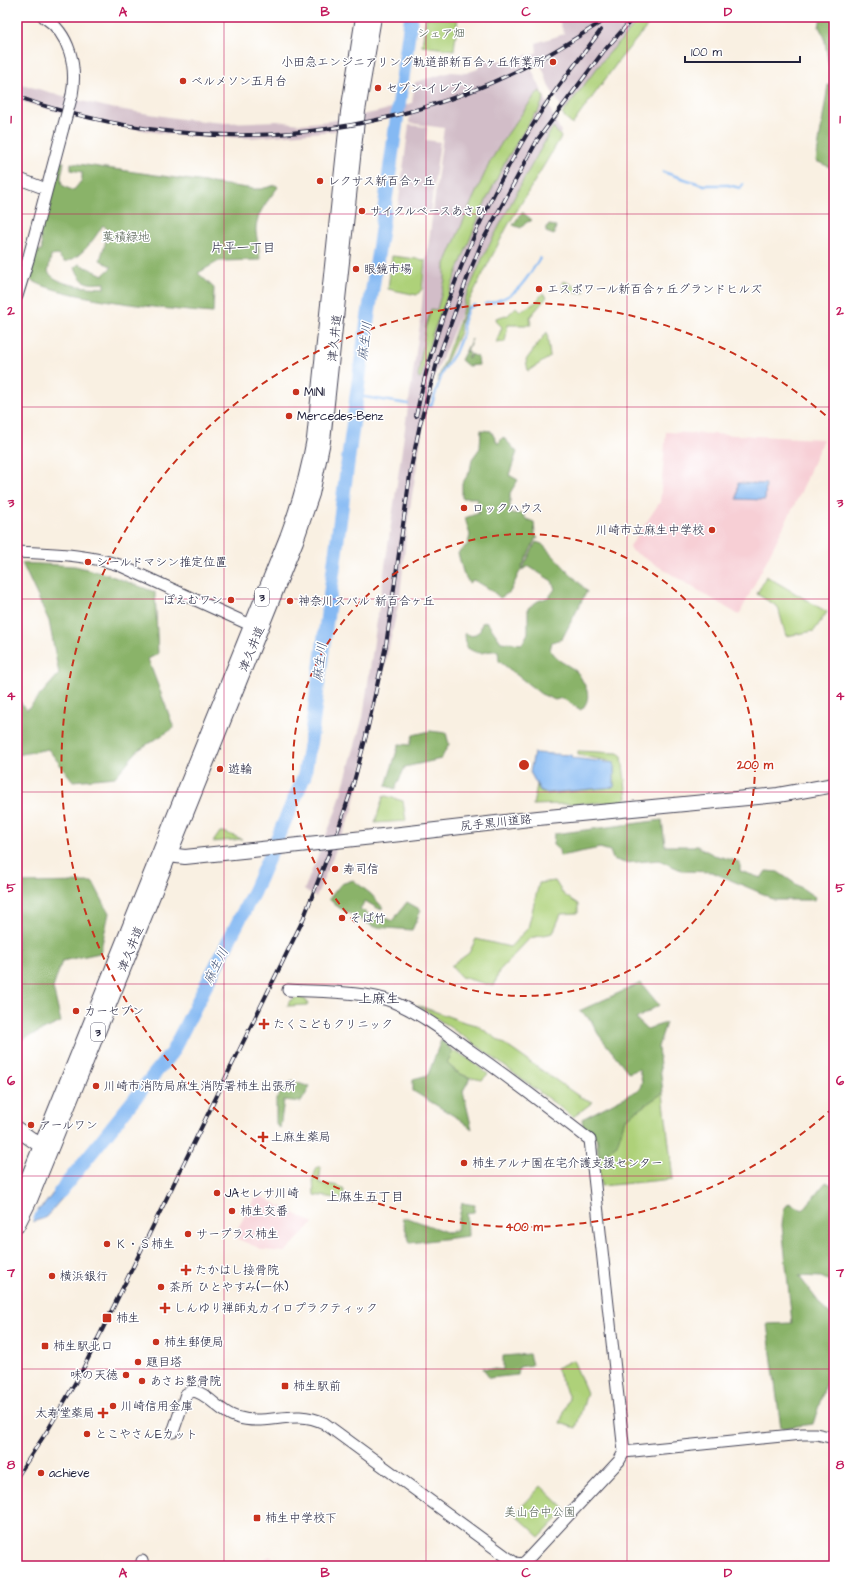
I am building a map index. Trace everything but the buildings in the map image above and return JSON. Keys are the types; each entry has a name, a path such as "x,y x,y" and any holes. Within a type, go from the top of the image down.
{"main road":[{"name":"津久井道","path":"256,626 296,513 309,467 348,112 363,17"},
{"name":"津久井道","path":"18,1225 22,1207 45,1149 256,626 305,517 318,468 323,441 358,111 374,17"},
{"name":"尻手黒川道路","path":"164,854 185,857 546,818 778,795 834,785"},
{"path":"17,1129 45,1149"}],"street":[{"path":"17,296 72,95 74,71 71,52 58,29 44,17"},
{"path":"17,178 46,189"},
{"path":"17,552 85,556 102,559 119,565 256,626"},
{"path":"173,1432 186,1394 192,1391 202,1393 227,1414 246,1420 304,1416 318,1420 515,1563 522,1564 614,1467 624,1452 590,1140 510,1079 455,1040 415,1014 393,1002 365,995 288,990"},
{"path":"624,1452 802,1434 816,1434 834,1438"}],"shaded area":[{"path":"558,17 652,17 570,121 549,87 540,63 531,68 561,132 495,247 462,311 433,380 425,408 407,526 400,597 353,809 316,897 304,890 337,808 363,717 420,325 425,271 444,128 409,123 410,114 333,131 250,138 189,136 160,133 90,121 17,100 17,83 111,108 182,119 225,123 277,121 300,124 330,121 377,112 412,103 415,82 451,72 466,73 478,69 478,59 514,61 527,54 528,57 537,52 536,43 564,34"},
{"path":"409,125 427,127 426,140 440,142 430,212 398,207"},
{"name":"川崎市立麻生中学校","path":"666,432 823,439 800,494 739,615 631,550 630,546 660,502"},
{"path":"257,1194 313,1223 285,1252 264,1250 235,1238 239,1226"},
{"path":"270,1556 279,1566 253,1566"}],"green space":[{"name":"シェア畑","path":"426,17 458,17 454,50 422,46"},
{"path":"642,17 655,17 620,59 572,125 562,114 604,59"},
{"path":"821,17 834,17 834,66 829,66 824,36 819,27"},
{"path":"828,85 834,85 834,169 816,161"},
{"path":"540,91 544,98 537,114 535,113 505,162 482,209 432,335 421,378 418,377 426,326 431,309 437,310 445,280 445,264 490,162 504,139 536,94"},
{"path":"553,127 561,137 507,227 469,301 461,321 460,332 437,382 461,317 465,299 483,257"},
{"name":"葉積緑地","path":"64,162 61,177 62,185 73,191 82,180 82,172 71,170 71,163 254,189 261,189 276,185 278,187 263,208 256,225 260,260 219,261 198,273 214,288 213,313 115,302 60,291 40,284 28,277 35,251 42,250 40,232 57,164","holes":["103,225 109,231 100,260 112,267 103,275 79,264 75,267 83,280 89,283 105,283 105,288 66,283 59,281 48,272 51,256 58,255 64,262 70,260 86,248"]},
{"path":"522,212 532,220 527,222 521,228 513,225"},
{"path":"549,225 556,226 554,235 546,232 546,227"},
{"path":"392,256 425,260 422,289 417,295 388,289"},
{"path":"564,281 585,291 584,293 566,291 562,286"},
{"path":"543,293 547,297 530,317 531,325 508,325 505,342 496,343 502,327 497,322 496,318 507,316 516,307 520,311 535,303"},
{"path":"547,332 550,357 528,371 526,360"},
{"path":"472,339 467,351 470,353 467,357 469,358 471,354 478,357 479,365 468,366 461,360"},
{"path":"481,430 491,431 498,444 503,437 517,452 509,475 518,480 510,493 510,513 523,514 526,519 534,522 535,534 538,539 536,538 510,592 500,598 491,590 473,580 469,583 463,572 458,553 468,544 470,535 465,518 479,513 477,498 462,498 462,484 470,471 472,459 480,448"},
{"path":"536,542 542,544 587,591 562,639 552,642 550,650 559,660 576,671 580,676 588,696 584,707 581,710 562,698 555,700 541,694 499,661 498,651 479,653 466,647 465,633 472,636 480,631 482,623 487,622 501,642 522,644 528,633 528,608 538,601 549,597 555,589 552,581 528,566 522,570"},
{"path":"22,563 75,566 106,574 155,592 158,654 148,659 174,728 138,750 115,777 73,781 48,749 17,755 17,698 27,710 59,674 49,621"},
{"path":"766,576 827,612 814,631 786,636 778,607 757,594"},
{"path":"430,731 446,733 449,744 441,759 405,767 395,789 386,786 399,744 410,745 413,735"},
{"path":"578,751 618,753 622,756 627,798 623,802 533,805 537,785 540,791 547,794 614,787 614,762 578,755"},
{"path":"386,796 403,801 406,821 375,823 383,797"},
{"path":"662,820 665,846 697,846 714,855 740,862 740,871 761,878 766,871 778,872 815,897 814,900 774,900 712,872 683,871 659,860 625,863 613,859 610,851 600,848 560,856 559,850 553,845 554,834"},
{"path":"220,832 224,832 242,839 213,842"},
{"path":"353,880 371,894 383,908 379,909 365,901 360,909 373,917 378,915 392,921 407,902 421,910 412,930 374,927 334,905 334,902 329,899 341,884"},
{"path":"555,881 564,895 578,904 578,913 561,914 553,933 530,938 499,971 494,986 461,977 451,966 469,953 476,939 510,947 528,928 539,883"},
{"path":"93,882 109,913 100,953 62,961 53,988 61,1022 21,1040 17,1026 17,883"},
{"path":"641,983 659,1005 636,1019 647,1029 666,1023 658,1047 663,1093 625,1119 617,1145 600,1157 597,1138 583,1126 582,1119 640,1089 642,1081 639,1069 629,1073 598,1034 591,1020 579,1011"},
{"path":"299,997 306,1000 308,1005 288,1006 289,1001"},
{"path":"417,1005 464,1022 477,1025 580,1097 593,1102 573,1117 476,1045"},
{"path":"441,1040 453,1051 447,1063 456,1072 470,1078 463,1091 472,1129 459,1119 413,1091 413,1079 428,1075"},
{"path":"453,1051 469,1059 488,1074 482,1080 459,1073 447,1063"},
{"path":"292,1081 310,1087 301,1102 284,1100 280,1128 276,1125 276,1099"},
{"path":"663,1093 673,1179 601,1186 596,1137 583,1126"},
{"path":"317,1167 321,1167 319,1183 339,1186 344,1190 343,1199 314,1195 313,1178"},
{"path":"826,1182 834,1186 834,1283 821,1277 799,1276 824,1309 834,1318 834,1358 813,1424 781,1428 767,1324 792,1323 782,1225 784,1209 789,1203 803,1210"},
{"path":"462,1203 475,1205 474,1212 467,1213 468,1236 410,1243 402,1218 408,1218 449,1233 457,1229"},
{"path":"529,1354 532,1365 519,1367 518,1375 489,1378 483,1368 503,1370 503,1356"},
{"path":"573,1360 587,1393 576,1428 560,1423 569,1398 556,1368"},
{"name":"美山台中公園","path":"541,1486 566,1510 540,1537 515,1514"}],"water":[{"path":"738,483 766,484 765,500 737,499"},
{"path":"534,753 571,755 572,758 614,763 614,787 547,793 540,790 530,772"},
{"path":"67,1175 77,1181 45,1218 32,1222 31,1211 39,1209 44,1205"}],"pier":[{"path":"38,1207 31,1224 23,1222 29,1209 34,1210"}],"waterway":[{"name":"麻生川","path":"60,1192 172,1052 254,891 304,777 311,737 362,356 380,240 411,17"},
{"path":"663,172 703,185 728,185 740,188 743,184"},
{"path":"485,304 505,298 518,288 524,282 540,258"},
{"path":"426,405 431,406 443,371 455,353 463,333 463,322 468,308 475,305"},
{"path":"358,396 408,404"}],"railway":[{"path":"17,96 54,109 119,124 171,132 222,135 274,134 326,129 377,120 427,107 476,89 545,57 609,17"},
{"path":"17,1477 49,1428 82,1371 302,922 338,830 353,785 365,740 386,645 411,468 420,424 438,359 482,242 538,139 603,52 634,17"},
{"path":"416,416 425,376 450,296 482,219 501,181 542,110 601,30"}],"place":[{"name":"小田急エンジニアリング軌道部新百合ヶ丘作業所","path":"553,62"},
{"name":"ベルメソン五月台","path":"183,81"},
{"name":"セブン-イレブン","path":"378,88"},
{"name":"レクサス新百合ヶ丘","path":"320,181"},
{"name":"サイクルベースあさひ","path":"362,211"},
{"name":"眼鏡市場","path":"356,269"},
{"name":"エスポワール新百合ヶ丘グランドヒルズ","path":"539,289"},
{"name":"MINI","path":"296,392"},
{"name":"Mercedes-Benz","path":"289,416"},
{"name":"ロックハウス","path":"464,508"},
{"name":"川崎市立麻生中学校","path":"712,530"},
{"name":"シールドマシン推定位置","path":"88,562"},
{"name":"ぽえむワン","path":"231,600"},
{"name":"神奈川スバル 新百合ヶ丘","path":"290,601"},
{"name":"遊輪","path":"220,769"},
{"name":"寿司信","path":"335,869"},
{"name":"そば竹","path":"342,918"},
{"name":"カーセブン","path":"76,1011"},
{"name":"たくこどもクリニック","path":"264,1024"},
{"name":"川崎市消防局麻生消防署柿生出張所","path":"96,1086"},
{"name":"アールワン","path":"31,1125"},
{"name":"上麻生薬局","path":"263,1137"},
{"name":"柿生アルナ園在宅介護支援センター","path":"464,1163"},
{"name":"JAセレサ川崎","path":"217,1193"},
{"name":"柿生交番","path":"232,1211"},
{"name":"サープラス柿生","path":"188,1234"},
{"name":"Ｋ・Ｓ柿生","path":"107,1244"},
{"name":"たかはし接骨院","path":"186,1270"},
{"name":"横浜銀行","path":"52,1276"},
{"name":"茶所 ひとやすみ(一休)","path":"161,1287"},
{"name":"しんゆり禅師丸カイロプラクティック","path":"165,1308"},
{"name":"柿生","path":"107,1318"},
{"name":"柿生郵便局","path":"156,1342"},
{"name":"柿生駅北口","path":"45,1346"},
{"name":"題目塔","path":"138,1362"},
{"name":"味の天徳","path":"126,1375"},
{"name":"あさお整骨院","path":"142,1381"},
{"name":"柿生駅前","path":"285,1386"},
{"name":"川崎信用金庫","path":"113,1406"},
{"name":"太寿堂薬局","path":"103,1413"},
{"name":"とこやさんEカット","path":"87,1434"},
{"name":"achieve","path":"41,1473"},
{"name":"柿生中学校下","path":"257,1518"}],"district":[{"name":"片平一丁目","path":"243,248"},
{"name":"上麻生","path":"379,999"},
{"name":"上麻生五丁目","path":"365,1197"}]}
